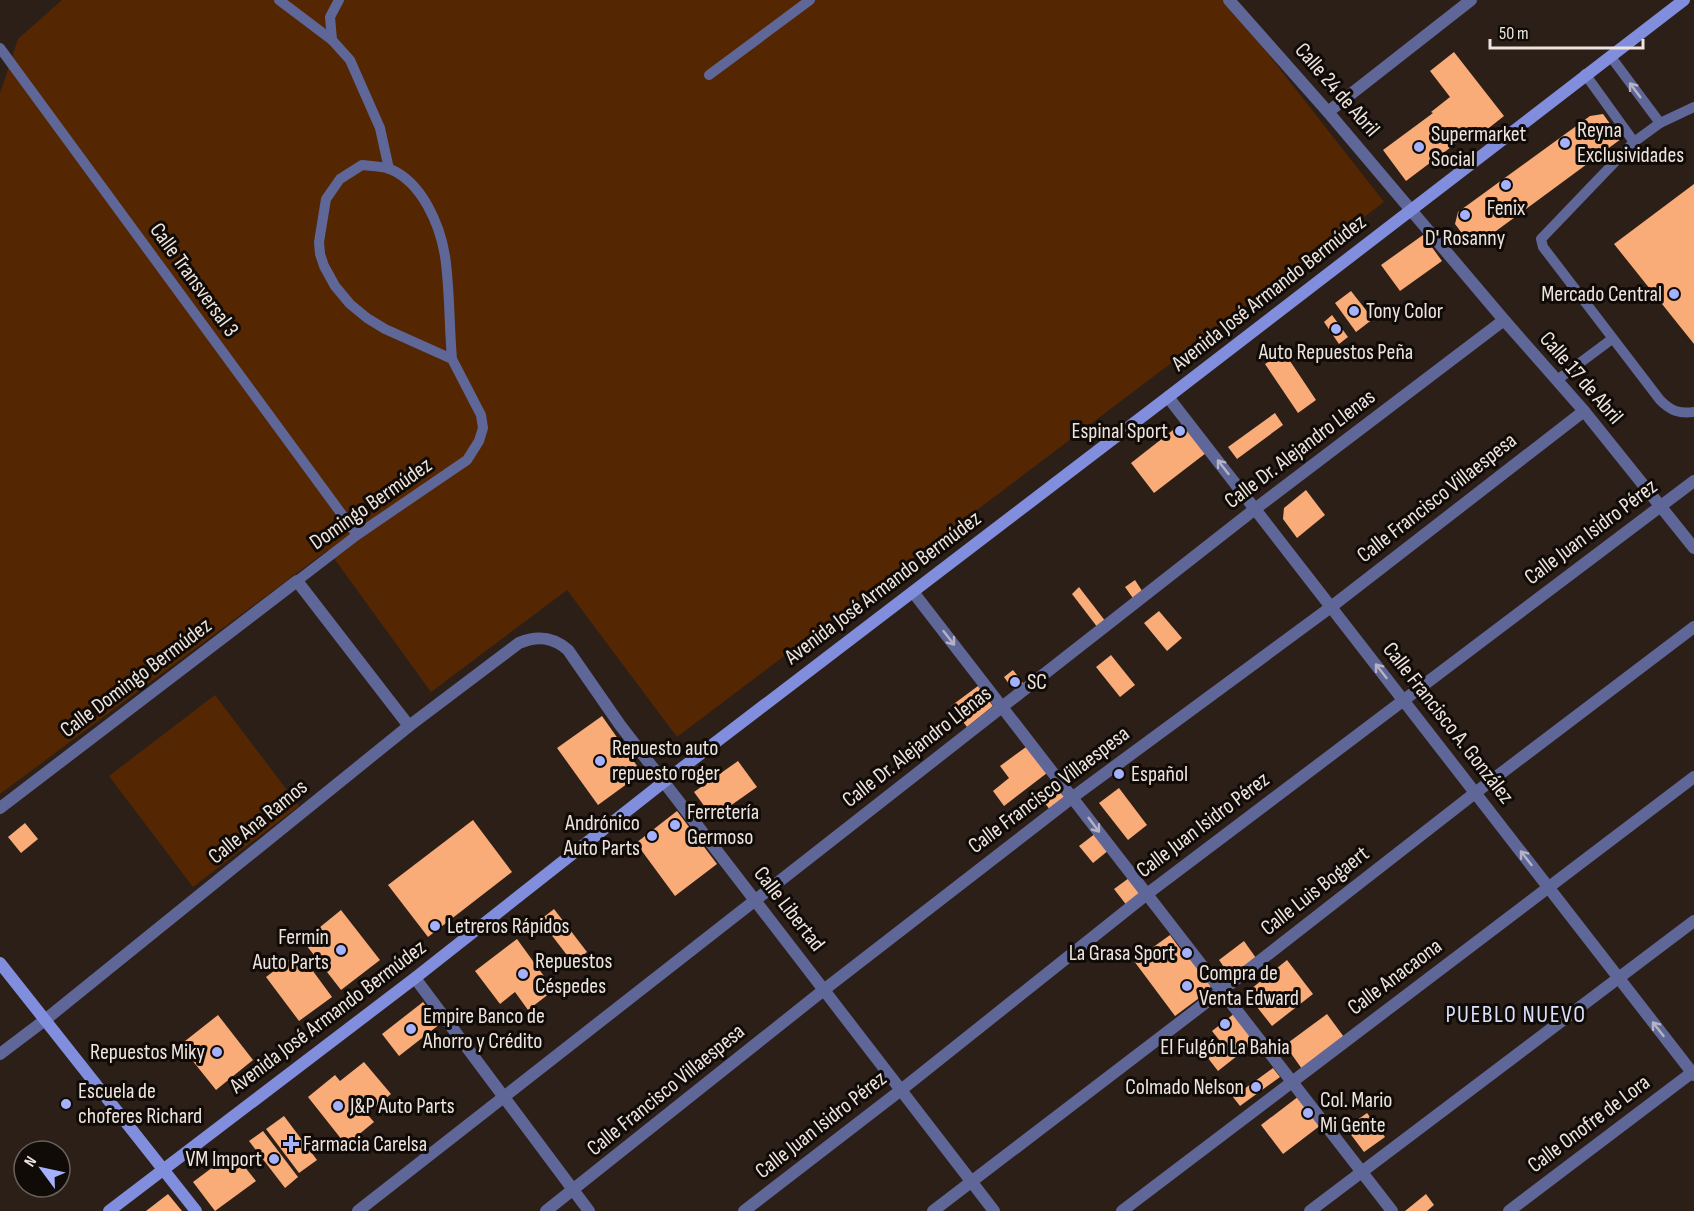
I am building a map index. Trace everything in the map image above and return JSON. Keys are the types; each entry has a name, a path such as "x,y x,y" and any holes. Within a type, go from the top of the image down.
{"street":[{"name":"Calle 24 de Abril","path":"1229,0 1411,210"},
{"path":"1328,112 1471,0"},
{"name":"Avenida José Armando Bermúdez","path":"109,1211 415,978 664,780 1168,397 1684,0"},
{"name":"Calle 17 de Abril","path":"1411,210 1584,411 1694,548"},
{"name":"Calle Dr. Alejandro Llenas","path":"358,1211 1255,509 1504,320"},
{"name":"Calle Francisco A. González","path":"1168,397 1693,1073"},
{"name":"Calle Francisco Villaespesa","path":"546,1211 825,989 1073,796 1331,607 1584,411"},
{"name":"Calle Juan Isidro Pérez","path":"744,1211 901,1090 1147,894 1694,481"},
{"path":"297,581 409,726"},
{"name":"Calle Domingo Bermúdez","path":"0,808 297,581"},
{"path":"913,592 1392,1211"},
{"name":"Calle Luis Bogaert","path":"933,1211 1694,627"},
{"name":"Calle Ana Ramos","path":"0,1054 409,726 519,643 530,638 549,638"},
{"name":"Calle Libertad","path":"549,638 559,642 568,650 620,725 994,1211"},
{"name":"Calle Anacaona","path":"1122,1211 1694,777"},
{"path":"1310,1211 1694,921"},
{"path":"0,963 196,1211"},
{"path":"415,978 589,1211"},
{"name":"Calle Onofre de Lora","path":"1509,1211 1693,1073"}],"lane":[{"path":"279,0 332,40 350,60 380,128 389,169"},
{"path":"332,40 330,17 339,0"},
{"path":"709,75 810,0"},
{"name":"Calle Transversal 3","path":"0,48 357,535"},
{"path":"1611,57 1660,123"},
{"path":"1585,74 1635,142"},
{"path":"1694,107 1660,123 1635,142 1541,239 1543,247 1660,400 1670,410 1683,414 1694,412"},
{"path":"362,165 389,169 418,191 436,223 445,256 452,359 385,329 367,318 350,304 335,286 320,254 326,199 340,179 362,165"},
{"path":"1557,380 1612,339"},
{"name":"Domingo Bermúdez","path":"297,581 357,535 467,460 479,441 483,429 481,415 452,359"}],"shaded area":[{"path":"62,0 1226,0 1384,202 677,737 567,590 431,692 328,550 0,794 0,93 18,39"},
{"path":"215,695 299,806 193,887 109,776"}],"building":[{"path":"1454,52 1504,116 1480,135 1475,129 1406,181 1383,150 1433,113 1431,112 1450,97 1430,71"},
{"path":"1603,114 1621,139 1473,248 1455,224 1458,212 1590,116"},
{"name":"Mercado Central","path":"1694,184 1694,344 1614,244"},
{"path":"1423,235 1442,261 1400,291 1381,265"},
{"name":"Tony Color","path":"1351,291 1373,319 1356,332 1335,303"},
{"name":"Auto Repuestos Peña","path":"1332,315 1348,337 1339,344 1324,322"},
{"path":"1284,352 1316,400 1298,413 1265,364"},
{"path":"1275,413 1283,425 1237,459 1228,447"},
{"path":"1182,423 1206,453 1154,493 1131,463"},
{"path":"1306,490 1325,515 1297,538 1283,519 1284,508"},
{"path":"1135,580 1144,594 1135,601 1125,587"},
{"path":"1079,587 1106,622 1098,628 1072,594"},
{"path":"1159,611 1182,638 1167,651 1144,623"},
{"path":"1111,655 1135,685 1120,697 1096,667"},
{"name":"SC","path":"1013,670 1026,687 1021,691 1012,688 1004,677"},
{"path":"978,686 993,706 967,727 951,706"},
{"name":"Repuesto auto repuesto roger","path":"602,716 642,773 598,805 557,748"},
{"path":"1026,747 1047,773 1004,806 993,791 1009,778 1000,766"},
{"path":"738,761 757,787 713,818 694,792"},
{"path":"1053,784 1066,799 1051,811 1039,796"},
{"path":"1119,788 1147,825 1128,840 1099,803"},
{"path":"677,811 717,864 675,896 636,843"},
{"path":"473,820 512,872 428,937 388,885"},
{"path":"25,823 38,839 21,853 8,837"},
{"path":"1096,833 1109,850 1093,863 1079,846"},
{"path":"1129,878 1142,896 1128,907 1114,889"},
{"path":"554,909 587,952 573,963 540,920"},
{"name":"Fermin Auto Parts","path":"341,910 380,960 341,990 303,941"},
{"path":"1170,935 1181,950 1185,948 1211,982 1210,990 1175,1016 1134,961"},
{"name":"Repuestos Céspedes","path":"517,939 554,990 528,1010 515,992 500,1004 475,971"},
{"path":"1244,941 1256,958 1231,977 1219,960"},
{"path":"299,952 332,997 299,1021 266,977"},
{"path":"1287,960 1313,994 1272,1026 1246,993"},
{"name":"Empire Banco de Ahorro y Crédito","path":"423,1002 440,1024 399,1056 382,1034"},
{"path":"1235,1013 1256,1041 1218,1071 1204,1053 1220,1041 1212,1031"},
{"path":"1327,1014 1344,1037 1302,1069 1285,1045"},
{"name":"Repuestos Miky","path":"218,1015 253,1060 216,1090 180,1045"},
{"name":"J&P Auto Parts","path":"364,1062 391,1094 367,1114 374,1122 346,1145 308,1097 335,1075 340,1081"},
{"name":"Colmado Nelson","path":"1273,1068 1280,1077 1240,1106 1233,1097"},
{"path":"1299,1096 1321,1125 1283,1154 1261,1125"},
{"path":"1367,1113 1385,1137 1364,1152 1346,1128"},
{"name":"Farmacia Carelsa","path":"284,1116 317,1160 299,1173 266,1129"},
{"name":"VM Import","path":"263,1131 298,1177 285,1188 249,1141"},
{"path":"233,1152 256,1181 215,1211 193,1182"},
{"path":"168,1194 182,1211 146,1211"},
{"path":"1426,1194 1434,1205 1427,1211 1405,1211"}],"place":[{"name":"Reyna Exclusividades","path":"1565,143"},
{"name":"Supermarket Social","path":"1419,147"},
{"name":"Fenix","path":"1506,185"},
{"name":"D' Rosanny","path":"1465,215"},
{"name":"Mercado Central","path":"1674,294"},
{"name":"Tony Color","path":"1354,311"},
{"name":"Auto Repuestos Peña","path":"1336,329"},
{"name":"Espinal Sport","path":"1180,431"},
{"name":"SC","path":"1015,682"},
{"name":"Repuesto auto repuesto roger","path":"600,761"},
{"name":"Español","path":"1119,774"},
{"name":"Ferretería Germoso","path":"675,825"},
{"name":"Andrónico Auto Parts","path":"652,836"},
{"name":"Letreros Rápidos","path":"435,926"},
{"name":"Fermin Auto Parts","path":"341,950"},
{"name":"La Grasa Sport","path":"1187,953"},
{"name":"Repuestos Céspedes","path":"523,974"},
{"name":"Compra de Venta Edward","path":"1187,986"},
{"name":"El Fulgón La Bahia","path":"1225,1024"},
{"name":"Empire Banco de Ahorro y Crédito","path":"411,1029"},
{"name":"Repuestos Miky","path":"217,1052"},
{"name":"Colmado Nelson","path":"1256,1087"},
{"name":"Escuela de choferes Richard","path":"66,1104"},
{"name":"J&P Auto Parts","path":"338,1106"},
{"name":"Col. Mario Mi Gente","path":"1308,1113"},
{"name":"Farmacia Carelsa","path":"291,1144"},
{"name":"VM Import","path":"274,1159"}],"district":[{"name":"PUEBLO NUEVO","path":"1516,1014"}]}
